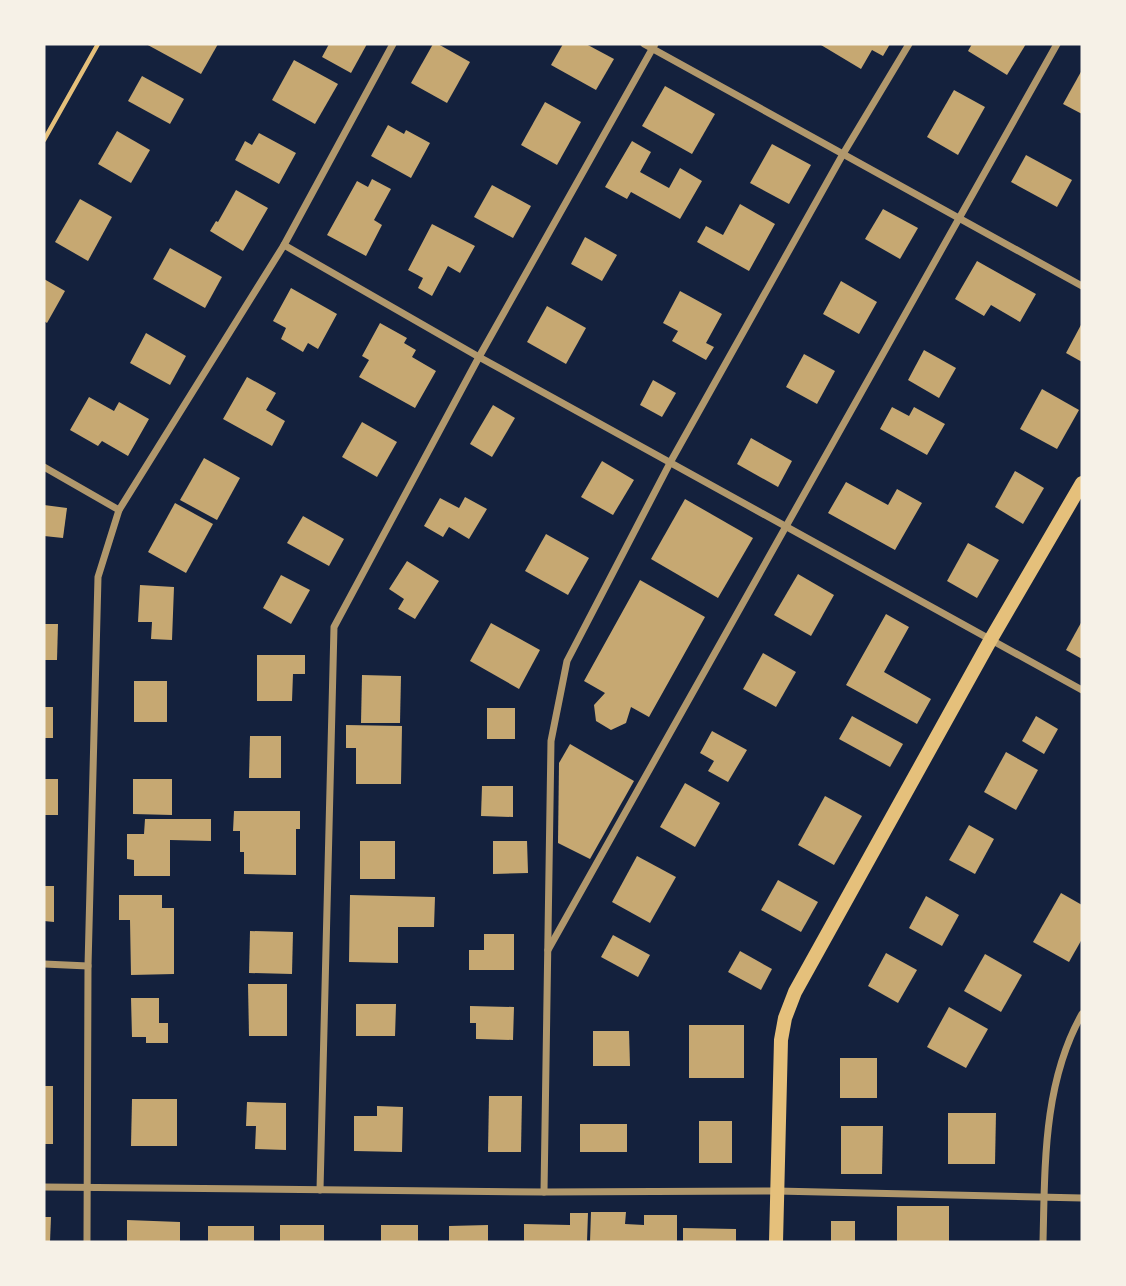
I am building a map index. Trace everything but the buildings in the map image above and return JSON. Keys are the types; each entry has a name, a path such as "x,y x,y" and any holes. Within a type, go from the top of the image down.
{"main road":[{"path":"776,1242 781,1040 785,1017 795,992 991,639 1082,483"}],"street":[{"path":"88,1242 88,966 99,577 119,510 284,245 393,44"},
{"path":"644,44 653,46 1082,286"},
{"path":"544,1192 551,741 567,660 671,461 843,154 909,44"},
{"path":"548,951 1057,44"},
{"path":"320,1190 334,627 479,357 653,46"},
{"path":"284,245 479,357 1082,690"},
{"path":"44,467 119,510"},
{"path":"44,964 88,966"},
{"path":"1043,1242 1051,1103 1068,1040 1082,1014"},
{"path":"44,1187 544,1192 777,1191 1082,1198"}],"path":[{"path":"44,140 98,44"}]}
